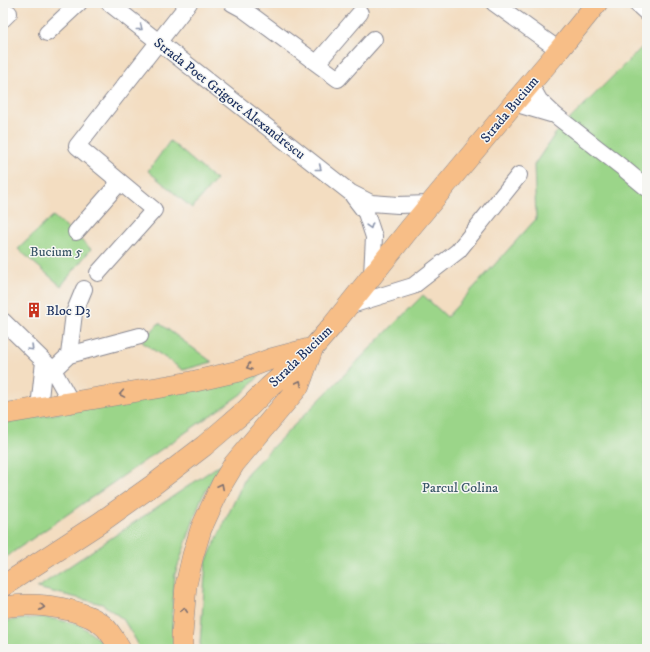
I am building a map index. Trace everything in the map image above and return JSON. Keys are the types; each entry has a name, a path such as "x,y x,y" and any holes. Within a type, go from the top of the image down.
{"main road":[{"name":"Strada Bucium","path":"3,586 101,522 154,485 204,446 245,411 269,387 313,348 597,3"},
{"path":"3,414 191,382 239,370 271,359 313,348"},
{"path":"182,649 186,585 201,529 222,484 234,464 299,386 313,348"},
{"path":"3,607 27,605 60,608 84,614 97,621 105,628 114,638 120,649"}],"street":[{"path":"47,33 78,3"},
{"name":"Strada Poet Grigore Alexandrescu","path":"109,3 350,193"},
{"path":"98,273 154,210 77,146 189,3"},
{"path":"232,3 243,9 338,79 374,39"},
{"path":"494,3 559,50"},
{"path":"317,64 360,13"},
{"path":"530,84 539,100 555,115 647,188"},
{"path":"514,103 555,115"},
{"path":"348,306 413,286 458,250 519,175"},
{"path":"76,232 120,182"},
{"path":"350,193 371,203 398,205 430,204"},
{"path":"350,193 366,213 374,237 372,275"},
{"path":"68,355 74,313 84,289"},
{"path":"3,320 48,366 71,402"},
{"path":"39,408 48,366 68,355 140,336"}],"green space":[{"name":"Parcul Colina","path":"647,42 647,649 201,649 200,643 206,562 248,472 423,295 447,317 536,219 534,165 555,134"},
{"path":"170,141 216,180 192,208 148,171"},
{"name":"Bucium 5","path":"53,216 91,249 61,286 18,249"},
{"path":"159,323 212,362 183,370 142,342"},
{"path":"260,375 244,392 3,559 3,423 160,395"},
{"path":"221,464 201,499 175,574 172,614 174,649 138,649 137,642 123,619 102,604 37,588"},
{"path":"43,617 79,624 102,642 105,649 3,649 3,621"}],"place":[{"name":"Bloc D3","path":"34,310"}]}
